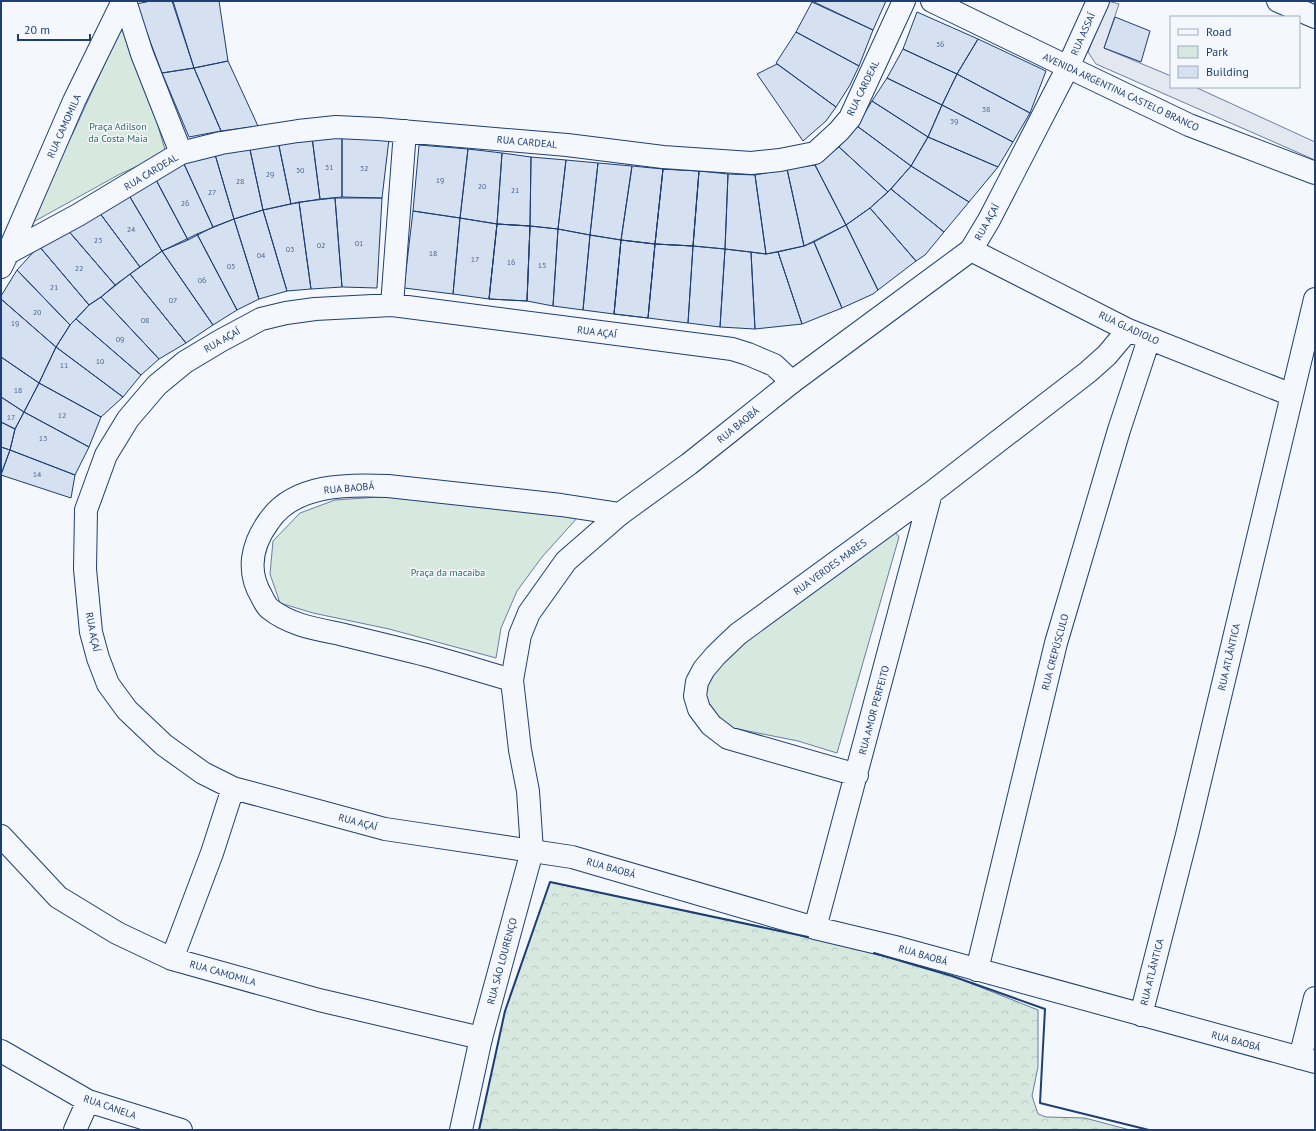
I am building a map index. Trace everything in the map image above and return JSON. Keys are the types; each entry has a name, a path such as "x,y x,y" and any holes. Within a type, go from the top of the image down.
{"street":[{"path":"124,1 142,54 181,153"},
{"name":"RUA CAMOMILA","path":"5,260 74,101 124,1"},
{"name":"RUA CARDEAL","path":"78,215 181,153 221,143 298,131 336,127 405,131 567,145 663,157 751,164 815,153 839,131 850,118 904,1"},
{"name":"AVENIDA ARGENTINA CASTELO BRANCO","path":"932,1 1189,125 1315,173"},
{"name":"RUA ASSAÍ","path":"1068,67 1098,1"},
{"path":"1278,1 1315,17"},
{"name":"RUA AÇAÍ","path":"855,335 971,250 989,220 1068,67"},
{"path":"392,305 405,131"},
{"name":"RUA CAMOMILA","path":"5,260 78,215"},
{"name":"RUA GLADIOLO","path":"971,250 1128,330 1292,396"},
{"name":"RUA ATLÂNTICA","path":"1141,1015 1187,835 1315,299"},
{"name":"RUA AÇAÍ","path":"532,851 384,829 233,788 203,773 164,745 127,710 108,684 90,632 85,569 86,510 106,455 128,419 157,385 185,362 261,318 286,312 392,305 732,349 774,365 792,382"},
{"name":"RUA VERDES MARES","path":"857,775 728,738 710,725 699,709 695,696 696,682 704,669 738,634 931,493 1088,372 1107,355 1128,330"},
{"name":"RUA BAOBÁ","path":"528,791 520,750 512,680 520,635 529,614 540,597 566,561 620,514 689,464 792,382 855,335"},
{"name":"RUA CREPÚSCULO","path":"977,970 1056,643 1119,430 1149,339"},
{"name":"RUA BAOBÁ","path":"512,680 434,657 310,627 284,619 268,608 258,590 253,569 253,553 260,532 275,511 296,498 325,488 360,485 388,486 620,514"},
{"name":"RUA AMOR PERFEITO","path":"815,928 931,493"},
{"path":"172,958 212,853 233,788"},
{"name":"RUA SÃO LOURENÇO","path":"461,1130 481,1038 532,851 528,791"},
{"name":"RUA CAMOMILA","path":"1,836 58,897 117,933 172,958 319,1000 481,1038"},
{"name":"RUA BAOBÁ","path":"532,851 572,857 815,928 899,948 1308,1060"},
{"path":"1308,1060 1315,998"},
{"name":"RUA CANELA","path":"1,1051 88,1101 181,1130"},
{"path":"75,1130 88,1101"}],"green space":[{"name":"Praça Adilson da Costa Maia","path":"126,17 166,153 120,174 26,226 74,131"},
{"name":"Praça da macaiba","path":"393,496 578,517 542,557 517,591 501,628 496,658 389,629 313,613 280,603 270,574 273,541 300,513 335,500"},
{"path":"892,528 899,537 837,753 798,741 728,727 703,706 699,686 718,662"},
{"path":"550,882 846,945 952,976 1038,1010 1038,1067 1032,1096 1038,1114 1046,1117 1085,1118 1130,1130 479,1130 505,1011"}],"shaded area":[{"path":"1108,1 1119,4 1104,48 1170,76 1170,88 1197,88 1315,142 1315,160 1096,64 1088,52"}],"building":[{"path":"151,1 173,1 194,68 162,73 136,4"},
{"path":"172,1 219,1 228,61 194,68"},
{"path":"812,1 886,1 873,30"},
{"path":"812,2 873,30 859,66 796,32"},
{"path":"917,12 978,39 957,74 903,49"},
{"path":"1115,17 1150,31 1141,62 1104,48"},
{"path":"796,32 859,66 850,85 836,107 776,63"},
{"path":"978,39 1046,71 1030,113 957,74"},
{"path":"903,49 957,74 942,105 887,78"},
{"path":"228,61 258,126 221,131 194,68"},
{"path":"777,64 836,107 826,121 803,141 757,74"},
{"path":"194,68 221,131 189,137 162,73"},
{"path":"957,74 1030,113 1013,142 942,105"},
{"path":"887,78 942,105 928,137 872,101"},
{"path":"872,101 928,137 911,166 857,126"},
{"path":"942,105 1013,142 998,167 928,137"},
{"path":"857,126 911,166 888,192 839,147"},
{"path":"342,134 342,197 320,199 312,137"},
{"path":"342,134 389,139 382,198 342,197"},
{"path":"312,137 320,199 291,204 278,141"},
{"path":"928,137 998,167 969,202 911,166"},
{"path":"278,141 291,204 263,210 249,145"},
{"path":"249,145 263,210 234,219 214,151"},
{"path":"419,145 468,149 460,218 413,211"},
{"path":"839,147 888,192 870,208 846,225 815,165"},
{"path":"468,149 502,153 497,224 460,218"},
{"path":"214,151 234,219 213,227 184,164"},
{"path":"502,153 531,157 530,226 497,224"},
{"path":"531,157 566,160 558,229 530,226"},
{"path":"566,160 598,163 590,235 558,229"},
{"path":"598,163 632,166 621,240 590,235"},
{"path":"184,164 213,227 188,240 155,178"},
{"path":"815,165 846,225 804,246 787,169"},
{"path":"632,166 663,169 655,244 621,240"},
{"path":"911,166 969,202 944,232 891,189"},
{"path":"663,169 699,171 693,246 655,244"},
{"path":"663,169 699,171 693,246 655,244"},
{"path":"787,169 804,246 766,254 755,175"},
{"path":"699,171 728,174 725,249 693,246"},
{"path":"728,174 755,175 766,254 725,249"},
{"path":"155,178 188,240 162,251 127,192"},
{"path":"891,189 944,232 925,255 916,261 870,208"},
{"path":"127,192 162,251 140,267 96,208"},
{"path":"335,198 342,287 311,289 299,202"},
{"path":"335,198 382,198 377,288 342,287"},
{"path":"299,202 311,289 287,291 263,210"},
{"path":"96,208 140,267 115,285 66,228"},
{"path":"870,208 916,261 878,290 846,225"},
{"path":"263,210 287,291 259,299 234,219"},
{"path":"413,211 460,218 453,294 404,288"},
{"path":"460,218 497,224 489,299 453,294"},
{"path":"234,219 259,299 237,310 197,234"},
{"path":"497,224 530,226 527,301 489,299"},
{"path":"497,224 530,226 527,301 489,299"},
{"path":"846,225 878,290 873,294 842,308 814,242"},
{"path":"530,226 558,229 553,306 527,301"},
{"path":"66,228 115,285 89,305 39,246"},
{"path":"558,229 590,235 583,310 553,306"},
{"path":"197,234 237,310 213,325 162,251"},
{"path":"590,235 621,240 614,314 583,310"},
{"path":"621,240 655,244 648,318 614,314"},
{"path":"621,240 655,244 648,318 614,314"},
{"path":"814,242 842,308 802,324 778,252"},
{"path":"655,244 693,246 688,323 648,318"},
{"path":"39,246 89,305 70,325 17,270"},
{"path":"693,246 725,249 720,327 688,323"},
{"path":"725,249 751,252 755,329 720,327"},
{"path":"162,251 213,325 186,343 130,274"},
{"path":"751,252 766,254 778,252 802,324 755,329"},
{"path":"17,270 70,325 56,347 1,299 1,296"},
{"path":"130,274 186,343 159,359 101,297"},
{"path":"101,297 159,359 141,375 76,319 89,305"},
{"path":"1,299 56,347 39,383 1,357"},
{"path":"76,319 141,375 123,397 56,347 70,325"},
{"path":"56,347 123,397 101,417 39,383"},
{"path":"1,357 39,383 24,412 1,397"},
{"path":"39,383 101,417 89,447 24,412"},
{"path":"1,397 24,412 15,429 1,422"},
{"path":"24,412 89,447 75,475 10,450 15,429"},
{"path":"1,422 15,429 10,450 1,447"},
{"path":"1,447 10,450 1,474"},
{"path":"10,450 75,475 71,498 1,475"}],"wall":[{"path":"479,1130 505,1011 550,882 808,937"},
{"path":"874,953 952,976 1045,1009 1040,1103 1149,1130"}]}
